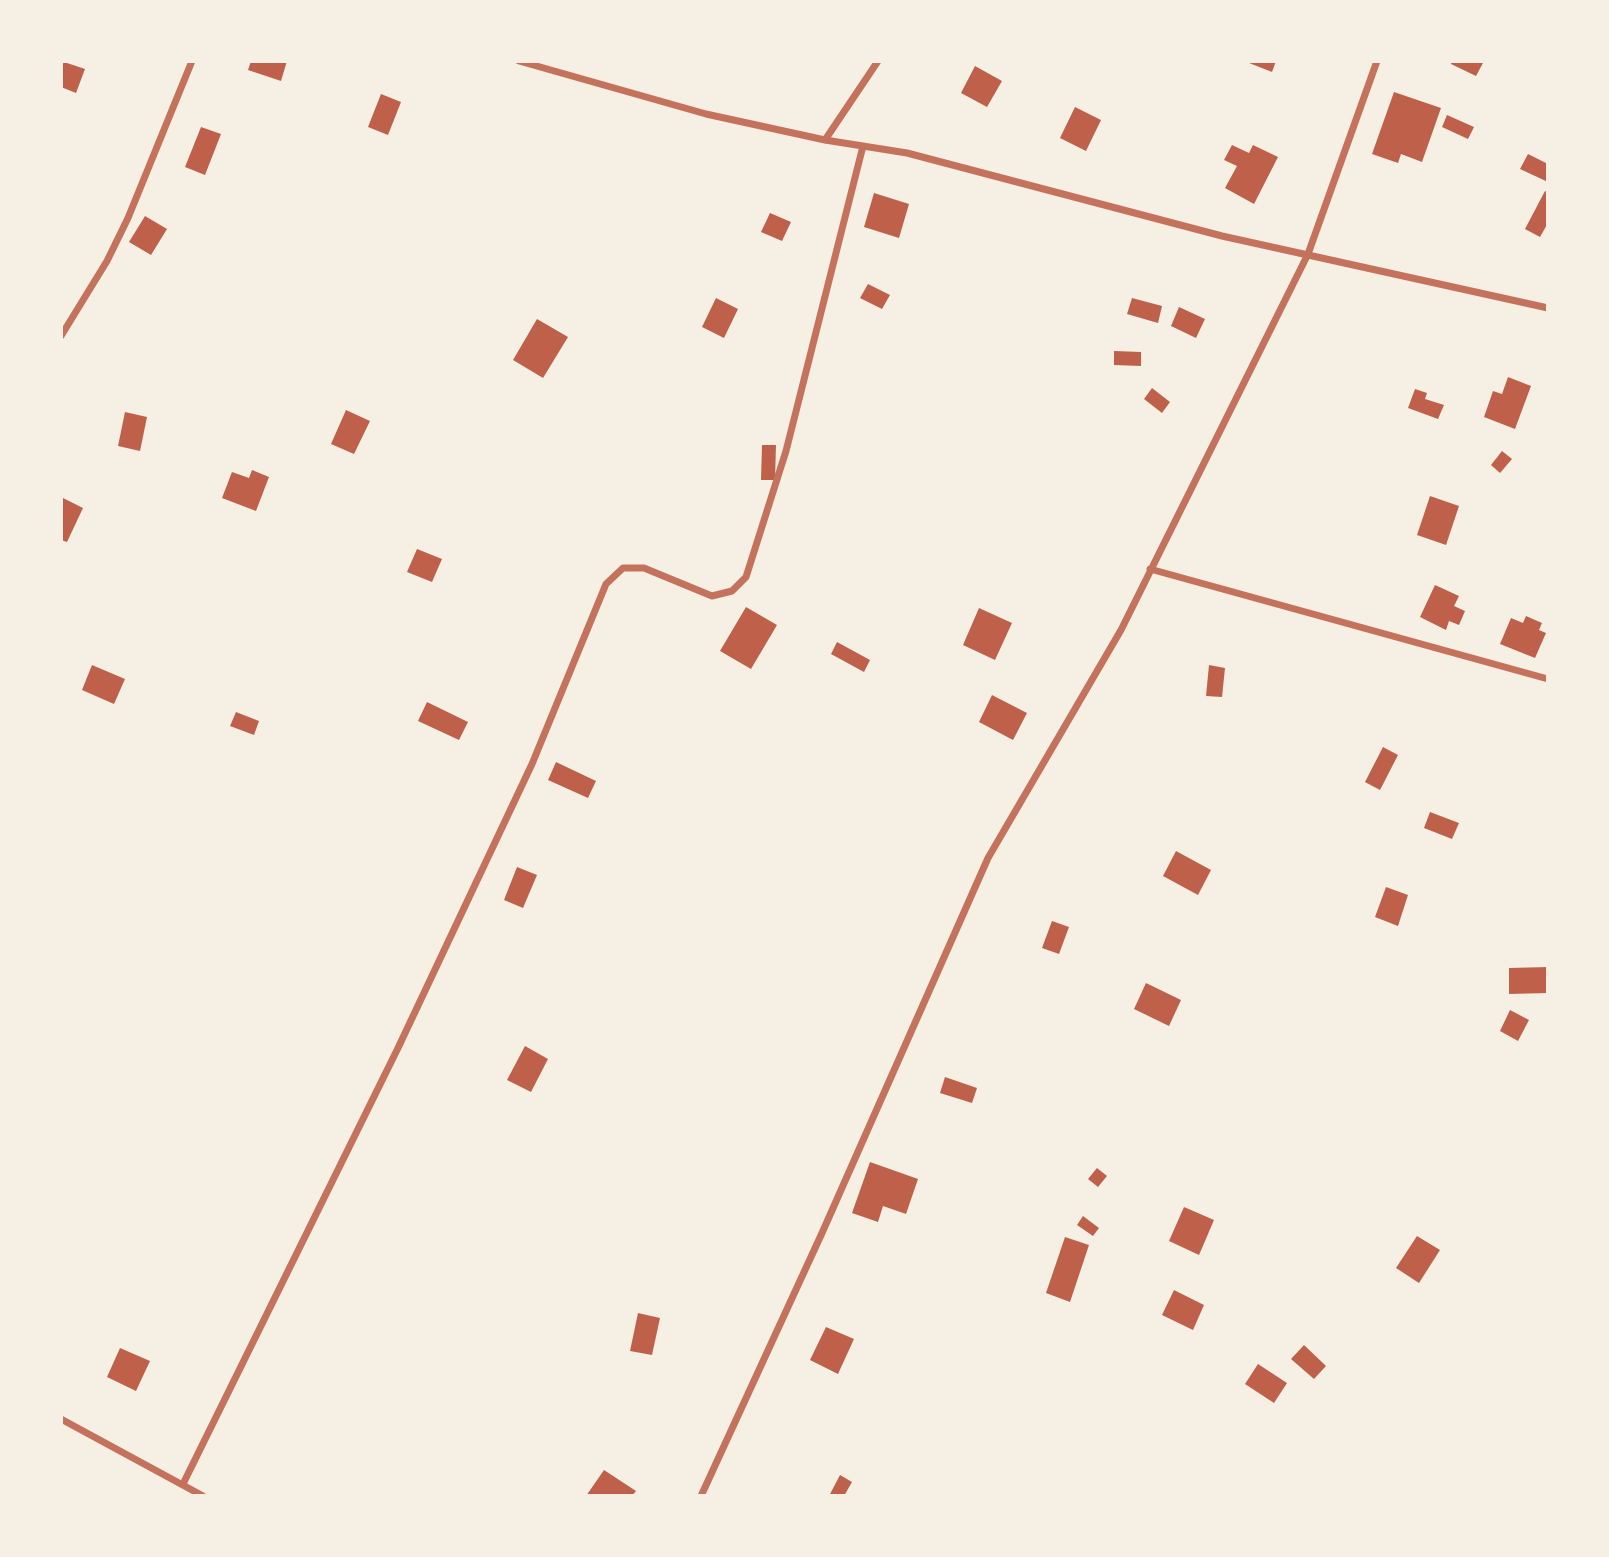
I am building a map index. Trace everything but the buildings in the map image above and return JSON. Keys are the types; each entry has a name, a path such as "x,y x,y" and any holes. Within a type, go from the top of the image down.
{"street":[{"path":"61,336 107,261 128,218 192,61"},
{"path":"519,61 706,114 825,141 907,153 1222,236 1548,307"},
{"path":"825,141 878,61"},
{"path":"701,1496 817,1246 988,858 1121,629 1308,254 1377,61"},
{"path":"183,1485 398,1048 532,764 606,584 623,568 644,568 712,596 732,591 746,577 786,451 863,146"},
{"path":"1150,569 1548,679"},
{"path":"61,1419 203,1496"}]}
